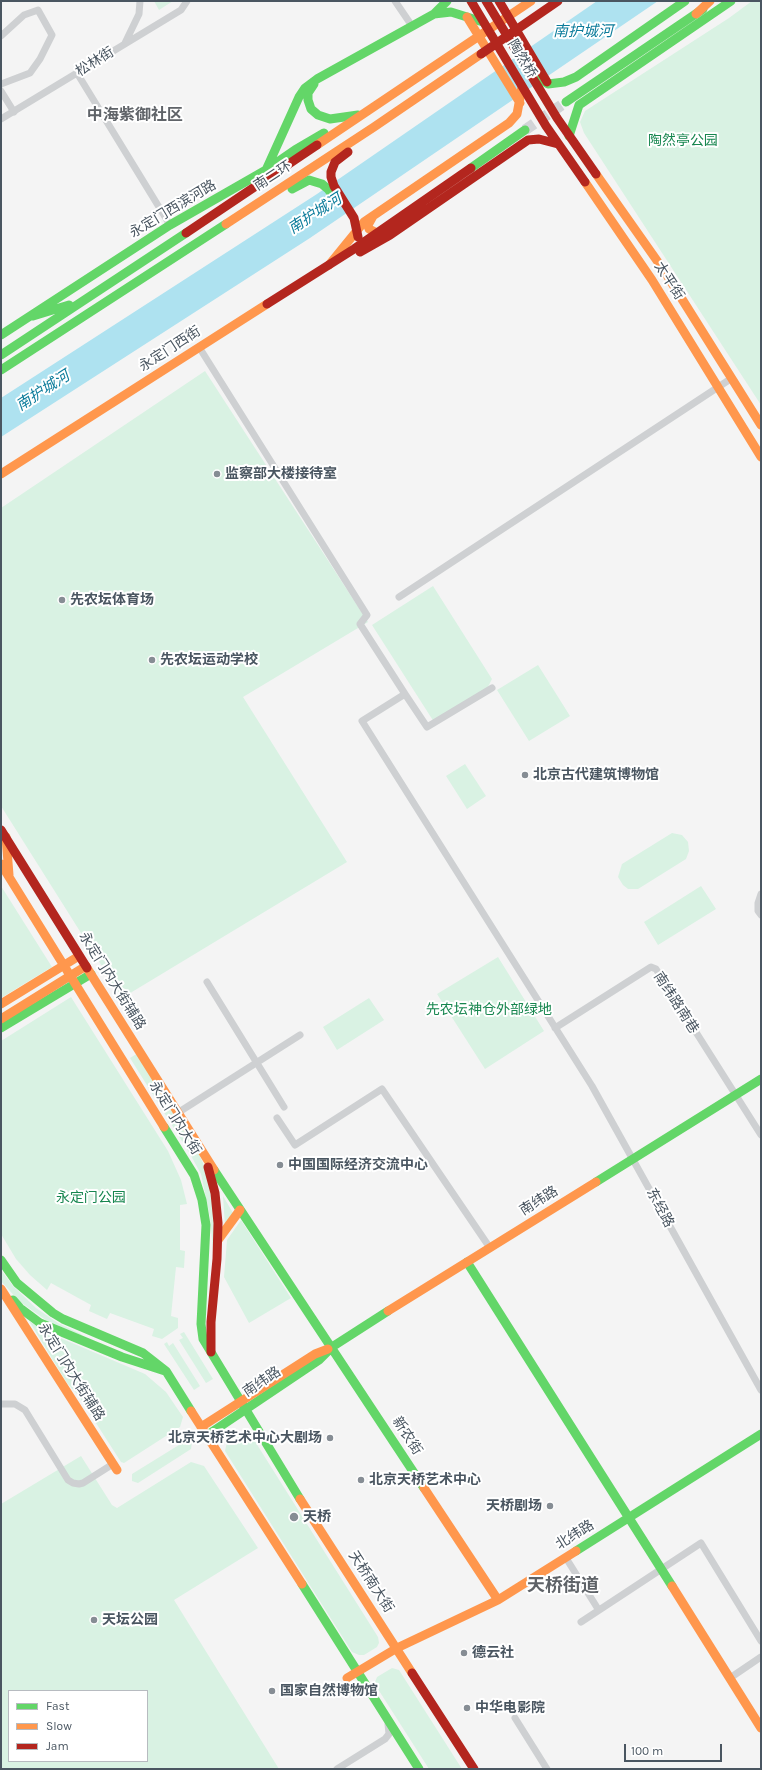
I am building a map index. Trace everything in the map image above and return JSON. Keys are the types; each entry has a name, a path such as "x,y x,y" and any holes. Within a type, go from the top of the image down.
{"main road":[{"path":"266,170 299,97 305,88 317,79 434,14 448,1"},
{"name":"陶然桥","path":"486,1 557,118"},
{"path":"494,14 496,1"},
{"path":"500,1 548,84"},
{"name":"南二环","path":"1,355 85,301 531,1"},
{"name":"南二环","path":"1,370 374,127 558,1"},
{"path":"529,72 548,84 564,82 576,77 686,1"},
{"path":"696,14 710,1"},
{"path":"566,102 715,1"},
{"path":"569,136 579,105 731,1"},
{"name":"陶然桥","path":"472,4 546,126"},
{"path":"434,14 451,12 483,22"},
{"path":"467,17 520,103"},
{"path":"317,79 308,93 308,100 311,109 318,115 330,119 344,118 363,113"},
{"path":"351,246 357,232 364,222 509,123 517,114 522,87"},
{"name":"永定门西滨河路","path":"1,335 33,316 170,225 266,170 319,136 363,113"},
{"name":"太平街","path":"557,118 665,272 761,425"},
{"name":"太平街","path":"546,126 648,275 761,457"},
{"path":"357,232 352,218 334,186 331,178 331,172 335,162 362,142 374,127"},
{"path":"329,265 351,246 376,233 525,130"},
{"path":"329,265 363,251 390,235 528,140 539,139 558,144"},
{"path":"251,207 270,203 297,185 309,180 322,184 352,218 351,246"},
{"path":"352,218 372,216"},
{"path":"372,216 368,226 370,231 376,233"},
{"name":"永定门西街","path":"1,474 198,347 329,265"},
{"path":"33,316 85,301"},
{"path":"3,833 10,878"},
{"name":"永定门内大街辅路","path":"3,833 84,964 200,1146"},
{"name":"永定门内大街","path":"1,864 194,1175 202,1200 206,1225 201,1324 203,1339 246,1411"},
{"path":"1,1019 84,964"},
{"path":"1,1012 84,964"},
{"path":"1,1004 69,974"},
{"path":"1,1028 69,974"},
{"name":"南纬路","path":"201,1426 315,1354 332,1347 761,1079"},
{"path":"200,1146 216,1193 218,1240 211,1322 211,1352"},
{"name":"永定门内大街","path":"200,1146 240,1210 332,1347"},
{"path":"218,1240 240,1210"},
{"path":"1,1260 17,1283 38,1302 63,1320 143,1353 166,1371 419,1769"},
{"path":"467,1262 761,1728"},
{"path":"1,1288 20,1308 40,1322 122,1357 166,1371"},
{"name":"永定门内大街辅路","path":"1,1288 115,1467"},
{"name":"南纬路","path":"206,1436 246,1411 319,1360 332,1347"},
{"name":"新农街","path":"332,1347 498,1600"},
{"name":"天桥南大街","path":"246,1411 277,1462 474,1769"},
{"name":"北纬路","path":"347,1678 397,1648 498,1600 761,1434"}],"street":[{"path":"124,44 139,14 140,1"},
{"name":"松林街","path":"1,119 181,10 187,1"},
{"path":"395,1 412,26"},
{"path":"1,36 24,15 38,10 52,35 40,59 30,73 1,84"},
{"path":"77,73 170,225"},
{"path":"1,91 14,112"},
{"path":"198,347 367,615 360,624 427,727 492,688"},
{"path":"399,597 732,378"},
{"name":"东经路","path":"405,694 362,721 506,947 592,1086 761,1390"},
{"path":"761,894 758,903 758,911 761,915"},
{"name":"南纬路南巷","path":"555,1028 651,967 656,969 735,1095"},
{"path":"207,982 284,1107"},
{"path":"179,1112 300,1035"},
{"path":"277,1118 295,1145 382,1089 490,1248"},
{"path":"735,1095 761,1135"},
{"path":"1,1404 15,1404 25,1410 70,1482 76,1484 83,1483 115,1467"},
{"path":"581,1622 598,1609 701,1543 761,1641"},
{"path":"566,1558 598,1609"},
{"path":"730,1678 761,1657"},
{"path":"515,1718 547,1769"},
{"path":"337,1769 385,1739 389,1734 388,1720"}],"green space":[{"path":"154,1 173,1 159,10"},
{"name":"陶然亭公园","path":"752,1 761,1 761,405 584,133 580,122 585,111 729,18"},
{"name":"先农坛运动学校","path":"205,371 368,622 243,697 347,862 122,998 1,806 1,508"},
{"path":"433,586 492,679 488,687 434,722 372,625"},
{"path":"538,665 570,716 529,741 497,690"},
{"path":"465,764 486,796 467,809 446,776"},
{"path":"672,833 682,835 688,842 689,851 686,859 638,889 628,889 623,885 618,877 622,864"},
{"path":"1,886 52,967 1,998"},
{"path":"701,886 716,909 658,945 644,922"},
{"name":"先农坛神仓外部绿地","path":"498,957 544,1031 485,1069 437,994"},
{"name":"永定门公园","path":"71,997 168,1151 181,1180 187,1204 180,1205 180,1250 185,1251 184,1268 176,1267 171,1316 178,1318 178,1328 162,1339 152,1336 154,1329 110,1313 107,1319 89,1311 91,1305 51,1283 47,1290 30,1275 16,1259 1,1234 1,1041"},
{"path":"369,998 384,1020 337,1050 323,1027"},
{"path":"138,1053 194,1144 203,1163 210,1183 215,1212 213,1250 210,1217 201,1174 130,1058"},
{"path":"223,1196 233,1213 225,1226"},
{"path":"241,1220 291,1298 249,1323 224,1277 227,1240"},
{"path":"1,1270 13,1286 36,1308 58,1323 83,1336 47,1321 19,1301 1,1281"},
{"path":"29,1321 44,1331 145,1374 166,1392 183,1417 180,1427 124,1463 121,1462 78,1395 67,1383"},
{"path":"184,1332 213,1379 206,1383 179,1340 183,1338 180,1334"},
{"path":"167,1342 169,1346 173,1343 200,1386 194,1390 164,1344"},
{"path":"243,1432 251,1435 378,1637 379,1643 377,1647 364,1655 359,1655 352,1652 225,1451 227,1442"},
{"path":"187,1440 192,1442 191,1449 138,1483 132,1481 132,1474"},
{"name":"天坛公园","path":"81,1456 112,1505 117,1508 191,1462 204,1466 258,1548 174,1600 279,1769 1,1769 1,1504"},
{"path":"392,1668 399,1670 462,1769 429,1769 376,1686 375,1682 377,1677"}],"water":[{"name":"南护城河","path":"597,1 658,1 310,238 1,437 1,398 317,194"}],"tunnel":[{"path":"525,130 566,102"}],"traffic: fast":[{"path":"266,170 299,97 305,88 317,79 434,14 447,1"},
{"path":"529,72 548,84 564,82 576,77 685,1"},
{"path":"569,136 579,105 731,1"},
{"path":"566,102 703,9"},
{"path":"434,14 451,12 483,22"},
{"path":"314,84 308,93 308,100 311,109 318,115 330,119 358,115"},
{"path":"471,168 525,130"},
{"path":"1,335 170,225 266,170 295,150 324,133"},
{"path":"292,189 309,180 322,184 328,189 335,199"},
{"path":"1,370 226,224"},
{"path":"1,355 186,233"},
{"path":"33,316 69,305"},
{"path":"1,1028 91,974"},
{"path":"596,1182 761,1079"},
{"path":"164,1127 194,1175 202,1200 206,1225 201,1324 203,1339 300,1499"},
{"path":"214,1170 424,1488"},
{"path":"1,1260 17,1283 53,1313 63,1319 143,1353 166,1371 191,1411"},
{"path":"467,1262 672,1586"},
{"path":"13,1300 20,1308 40,1323 122,1357 165,1371"},
{"path":"206,1436 319,1360 332,1347 388,1311"},
{"path":"576,1551 761,1434"},
{"path":"302,1584 419,1769"}],"traffic: slow":[{"path":"317,145 531,1"},
{"path":"696,14 710,1"},
{"path":"467,17 520,103"},
{"path":"226,224 374,127 481,54"},
{"path":"329,265 364,222 509,123 517,114 522,87"},
{"path":"596,174 665,272 761,425"},
{"path":"585,182 652,280 761,457"},
{"path":"373,216 368,225 369,229 377,233"},
{"path":"1,474 267,304"},
{"path":"6,837 9,875"},
{"path":"1,864 164,1127"},
{"path":"1,1004 79,956"},
{"path":"1,1019 86,966"},
{"path":"87,968 214,1170"},
{"path":"388,1311 596,1182"},
{"path":"218,1240 240,1210"},
{"path":"1,1289 117,1470"},
{"path":"201,1427 315,1354 328,1349"},
{"path":"191,1411 302,1584"},
{"path":"424,1488 498,1600"},
{"path":"300,1499 412,1673"},
{"path":"347,1678 397,1648 498,1600 576,1551"},
{"path":"672,1586 761,1728"}],"traffic: jam":[{"path":"471,1 546,126 585,182"},
{"path":"486,1 557,118 596,174"},
{"path":"499,1 547,82"},
{"path":"481,54 558,1"},
{"path":"360,252 390,235 528,140 539,139 558,144"},
{"path":"186,233 317,145"},
{"path":"348,152 335,162 331,172 331,177 334,186 354,218 358,237"},
{"path":"267,304 354,249 471,168"},
{"path":"1,830 87,968"},
{"path":"208,1167 215,1193 218,1223 217,1259 211,1322 211,1352"},
{"path":"412,1673 474,1769"}],"place":[{"name":"监察部大楼接待室","path":"217,474"},
{"name":"先农坛体育场","path":"62,600"},
{"name":"先农坛运动学校","path":"152,660"},
{"name":"北京古代建筑博物馆","path":"525,775"},
{"name":"中国国际经济交流中心","path":"280,1165"},
{"name":"北京天桥艺术中心大剧场","path":"330,1438"},
{"name":"北京天桥艺术中心","path":"361,1480"},
{"name":"天桥剧场","path":"550,1506"},
{"name":"天桥","path":"294,1517"},
{"name":"天坛公园","path":"94,1620"},
{"name":"德云社","path":"464,1653"},
{"name":"国家自然博物馆","path":"272,1691"},
{"name":"中华电影院","path":"467,1708"}],"district":[{"name":"中海紫御社区","path":"135,115"},
{"name":"天桥街道","path":"563,1586"}]}
